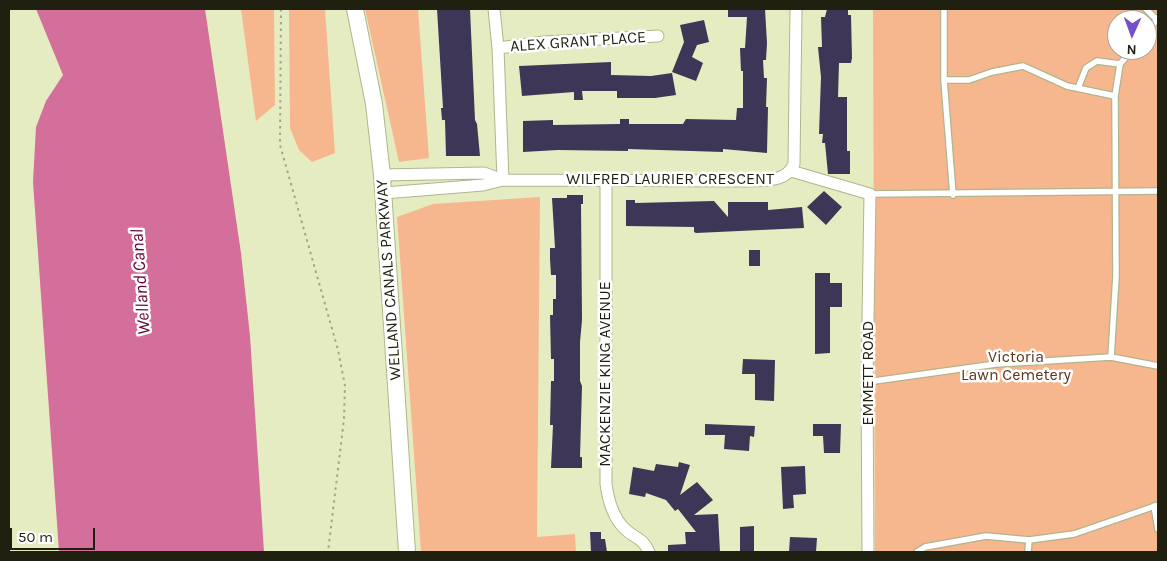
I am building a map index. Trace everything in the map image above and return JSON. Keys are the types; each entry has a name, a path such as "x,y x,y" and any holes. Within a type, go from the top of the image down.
{"main road":[{"name":"WELLAND CANALS PARKWAY","path":"355,9 374,104 384,193 407,552"}],"street":[{"path":"494,9 498,48 503,180"},
{"name":"WILFRED LAURIER CRESCENT","path":"384,193 482,185 503,180 772,180 781,178 791,171 794,164 796,9"},
{"name":"ALEX GRANT PLACE","path":"498,48 544,42 658,36"},
{"path":"791,171 870,194"},
{"name":"WILFRED LAURIER CRESCENT","path":"382,174 484,173 503,180"},
{"name":"MACKENZIE KING AVENUE","path":"606,180 604,244 606,484 609,504 623,528 644,542 648,552"},
{"name":"EMMETT ROAD","path":"868,552 867,382 870,194"}],"lane":[{"path":"944,9 944,80 952,195"},
{"path":"1146,9 1158,20"},
{"path":"1111,357 1116,276 1114,192 1115,96 1120,64 1123,60"},
{"path":"1078,88 1086,68 1097,61 1120,64"},
{"path":"944,80 968,80 992,72 1023,66 1067,86 1115,96"},
{"path":"870,194 952,195 1158,191"},
{"path":"867,382 996,364 1111,357 1158,366"},
{"path":"917,552 926,547 986,536 1029,540 1074,534 1156,506 1158,529"},
{"path":"1028,552 1029,540"}],"path":[{"path":"281,9 280,145 338,350 345,386 344,418 328,552"}],"green space":[{"path":"241,9 274,9 275,105 256,121"},
{"path":"289,9 325,9 335,153 312,162 299,150 290,128"},
{"path":"365,9 418,9 429,158 399,162"},
{"name":"Victoria Lawn Cemetery","path":"873,9 1158,9 1158,552 875,552"},
{"path":"540,197 537,537 575,534 576,552 421,552 397,217 433,204"}],"water":[{"name":"Welland Canal","path":"36,9 205,9 241,253 250,336 264,552 59,552 33,182 36,127 46,101 63,75"}],"building":[{"path":"437,9 470,9 475,120 480,156 446,156 445,120 442,120 441,108 443,108"},
{"path":"728,9 765,9 767,43 766,60 763,60 764,78 767,78 767,153 723,149 723,152 628,149 628,151 558,150 523,152 523,121 553,120 553,125 620,124 620,119 629,119 629,124 683,124 686,119 736,120 737,108 743,108 743,71 741,71 740,48 745,48 747,17 728,17"},
{"path":"827,9 848,9 848,15 851,15 852,58 851,63 839,63 838,97 847,97 847,151 850,151 850,174 828,174 825,143 822,143 823,134 819,134 821,77 818,47 822,47 821,17 825,17"},
{"path":"704,20 709,42 697,45 692,57 703,63 696,81 672,72 684,42 680,25"},
{"path":"611,62 611,75 651,76 672,73 676,95 655,98 617,98 617,91 582,91 583,100 574,100 574,92 522,96 519,66"},
{"path":"824,191 842,207 826,225 807,207"},
{"path":"567,195 583,195 583,204 581,204 582,320 580,342 580,381 582,386 580,457 582,457 582,468 551,468 553,425 550,425 551,381 554,381 554,359 551,359 550,315 553,315 553,299 556,299 556,275 551,275 550,259 550,248 555,248 552,198 567,198"},
{"path":"626,200 635,200 635,203 714,201 728,217 728,202 768,202 768,210 802,207 804,228 696,233 694,232 694,227 626,226"},
{"path":"749,250 760,250 760,266 749,266"},
{"path":"815,273 830,273 830,283 842,283 842,307 830,307 830,353 815,354"},
{"path":"743,359 775,360 774,401 755,400 755,374 742,374"},
{"path":"705,424 755,426 754,437 750,436 749,451 724,449 725,435 705,435"},
{"path":"813,424 841,424 840,453 824,453 823,436 813,436"},
{"path":"679,462 690,465 680,495 697,482 713,500 694,515 718,514 720,552 668,552 668,545 686,544 685,532 696,532 678,509 675,511 666,500 646,493 645,497 629,494 633,467 654,471 656,464 678,467"},
{"path":"805,466 806,494 793,495 794,508 783,509 781,467"},
{"path":"754,526 754,552 740,552 740,527"},
{"path":"590,532 601,532 601,539 605,539 607,552 591,552"},
{"path":"790,537 817,538 816,552 789,552"}]}
